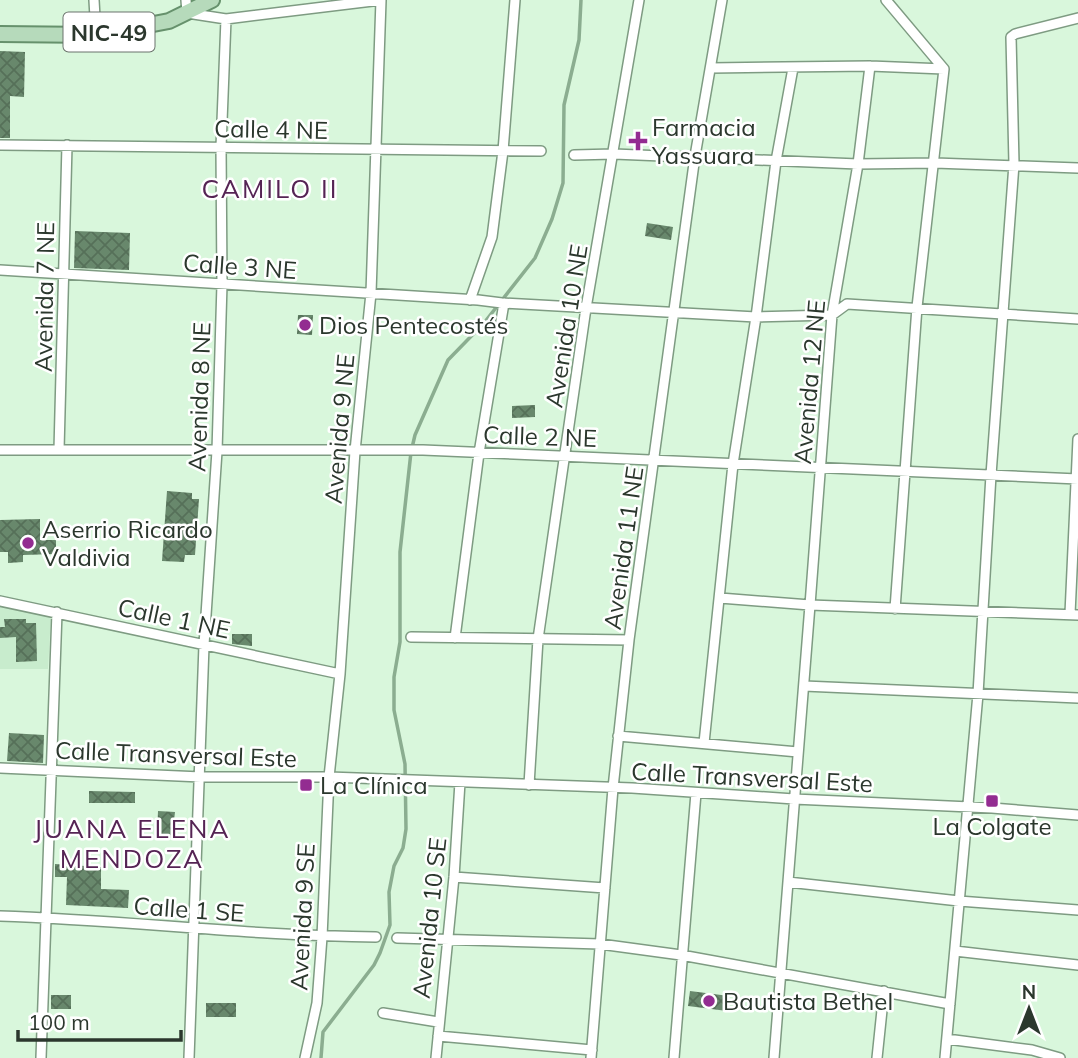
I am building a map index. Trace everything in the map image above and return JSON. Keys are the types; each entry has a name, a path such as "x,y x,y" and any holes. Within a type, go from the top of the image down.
{"main road":[{"name":"NIC-49","path":"0,34 96,35 169,21 187,7 212,0"}],"street":[{"path":"94,0 96,35"},
{"path":"187,7 226,19 381,0"},
{"name":"Avenida 9 NE","path":"329,777 340,674 355,451 371,293 381,0"},
{"path":"474,300 492,237 503,151 515,0"},
{"name":"Avenida 10 NE","path":"529,785 538,639 586,308 639,0"},
{"path":"675,313 695,156 722,0"},
{"path":"886,0 944,69 917,307 895,609"},
{"path":"946,1058 978,694 1014,164 1010,37 1078,18"},
{"name":"Avenida 8 NE","path":"190,1058 204,645 217,451 226,19"},
{"path":"711,68 870,66 944,69"},
{"name":"Avenida 12 NE","path":"774,1058 832,315 858,164 870,66"},
{"path":"704,743 733,464 756,317 775,161 793,68"},
{"name":"Calle 4 NE","path":"0,145 541,151"},
{"name":"Avenida 7 NE","path":"59,450 67,145"},
{"path":"574,155 695,156 858,164 1014,164 1078,167"},
{"name":"Calle 3 NE","path":"0,270 756,317 832,315 848,304 1078,319"},
{"path":"456,638 503,303"},
{"name":"Avenida 11 NE","path":"592,1054 618,736 675,313"},
{"path":"720,598 810,605 1074,615 1078,439"},
{"name":"Calle 2 NE","path":"0,450 423,450 1076,479"},
{"name":"Calle 1 NE","path":"0,600 340,674"},
{"path":"41,1058 57,612"},
{"path":"411,637 629,640"},
{"path":"804,686 1078,698"},
{"path":"618,736 798,752"},
{"name":"Calle Transversal Este","path":"0,768 201,777 329,777 613,788 1078,815"},
{"name":"Avenida 9 SE","path":"305,1058 317,1003 329,777"},
{"name":"Avenida 10 SE","path":"436,1058 454,877 460,782"},
{"path":"674,1058 696,793"},
{"path":"454,877 605,888"},
{"path":"788,882 959,901 1078,910"},
{"name":"Calle 1 SE","path":"0,916 195,930 376,937"},
{"path":"397,938 600,944 681,955 950,1004"},
{"path":"955,951 1078,965"},
{"path":"877,1058 884,991"},
{"path":"383,1013 438,1021"},
{"path":"438,1036 592,1054"},
{"path":"947,1039 1032,1050 1060,1058"}],"shaded area":[{"path":"0,604 51,615 48,669 0,669"}],"building":[{"path":"0,51 25,52 24,97 10,96 10,138 0,138"},
{"path":"647,223 673,227 671,240 645,236"},
{"path":"75,231 130,233 129,270 74,268"},
{"name":"Dios Pentecostés","path":"298,315 313,315 312,335 297,334"},
{"path":"535,405 535,417 512,418 512,406"},
{"path":"167,491 192,493 192,499 199,499 195,555 185,555 184,562 162,561"},
{"name":"Aserrio Ricardo Valdivia","path":"40,519 40,540 56,540 56,554 23,555 23,562 8,563 8,552 0,552 0,520"},
{"path":"4,619 26,619 26,623 36,623 37,661 16,662 16,637 0,638 0,627 5,627"},
{"path":"232,634 252,634 252,646 232,644"},
{"path":"9,733 44,735 43,763 7,761"},
{"path":"89,791 135,792 135,803 89,803"},
{"path":"158,811 175,812 172,838 157,837"},
{"path":"55,864 101,867 101,889 129,890 128,908 66,905 67,877 55,877"},
{"name":"Bautista Bethel","path":"690,991 729,996 727,1011 688,1006"},
{"path":"51,995 71,995 71,1009 51,1009"},
{"path":"206,1003 236,1003 236,1017 206,1017"}],"waterway":[{"path":"321,1058 323,1032 374,965 380,953 390,925 389,892 394,866 403,848 406,829 405,764 394,710 394,677 400,642 400,552 415,435 448,360 484,323 535,258 552,219 563,183 564,105 579,40 581,0"}],"place":[{"name":"Farmacia Yassuara","path":"638,141"},
{"name":"Dios Pentecostés","path":"305,325"},
{"name":"Aserrio Ricardo Valdivia","path":"28,543"},
{"name":"La Clínica","path":"306,785"},
{"name":"La Colgate","path":"992,801"},
{"name":"Bautista Bethel","path":"709,1001"}],"district":[{"name":"CAMILO II","path":"270,188"},
{"name":"JUANA ELENA MENDOZA","path":"132,843"}]}
